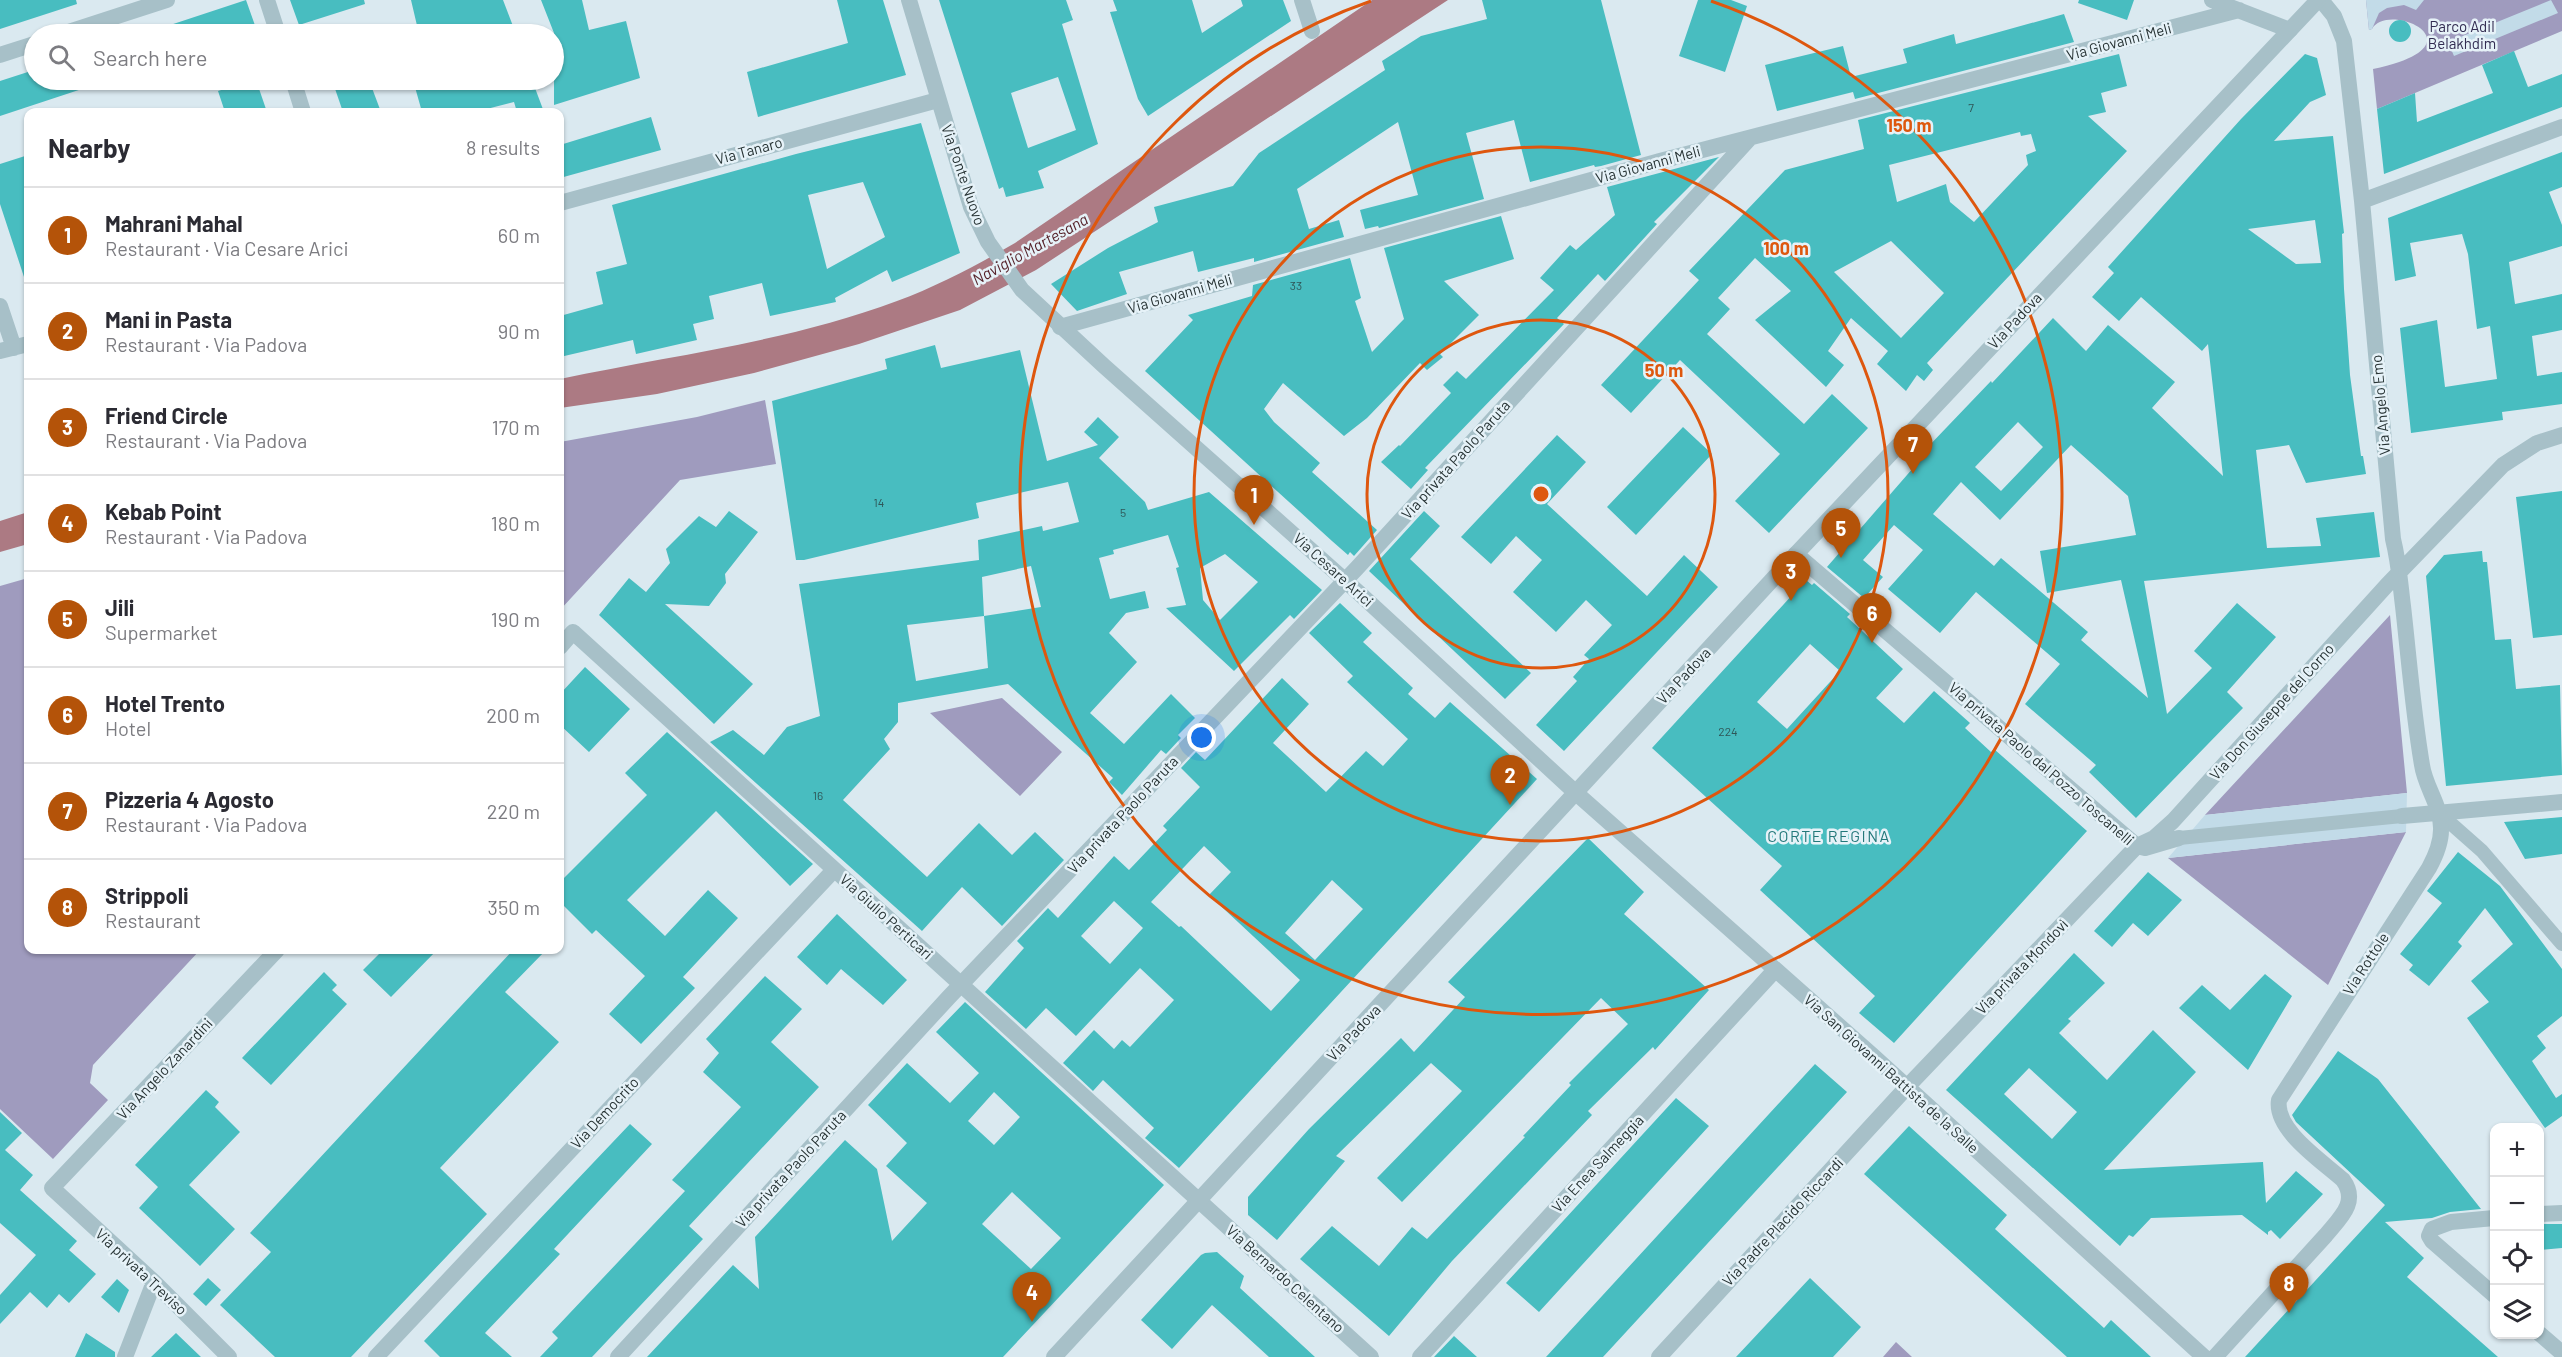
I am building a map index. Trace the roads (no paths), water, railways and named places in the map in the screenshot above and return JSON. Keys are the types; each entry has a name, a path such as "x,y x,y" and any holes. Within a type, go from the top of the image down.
{"street":[{"path":"93,24 167,0"},
{"path":"267,0 275,24"},
{"name":"Via Ponte Nuovo","path":"909,0 971,207 988,242 1011,276 1060,327"},
{"path":"1302,0 1312,31"},
{"path":"2212,0 2290,30"},
{"name":"Via Padova","path":"1054,1357 1796,554 2319,0"},
{"name":"Via Angelo Emo","path":"2319,0 2334,16 2344,41 2362,201 2393,538 2401,570 2402,600 2422,767 2439,813"},
{"name":"Via Giovanni Meli","path":"1060,327 1660,161 2239,10"},
{"path":"0,55 24,47"},
{"path":"296,90 302,108"},
{"name":"Via Tanaro","path":"564,202 938,100"},
{"path":"2362,201 2562,127"},
{"name":"Via privata Paolo Paruta","path":"618,1357 961,985 1345,580 1749,139"},
{"path":"0,306 14,348"},
{"name":"Via Cesare Arici","path":"1060,327 1345,580 1576,793"},
{"name":"Via Don Giuseppe del Corno","path":"2137,846 2154,838 2173,821 2401,570 2503,465 2537,443 2562,435"},
{"name":"Via privata Paolo dal Pozzo Toscanelli","path":"1796,554 2137,846 2145,848 2180,838 2562,802"},
{"name":"Via Giulio Perticari","path":"564,642 573,632 1200,1201"},
{"name":"Via San Giovanni Battista de la Salle","path":"1576,793 1907,1087 2204,1357"},
{"path":"2439,813 2482,851 2562,944"},
{"name":"Via Rottole","path":"2215,1357 2346,1210 2351,1197 2350,1190 2343,1180 2292,1134 2278,1111 2283,1091 2432,862 2442,828 2439,813"},
{"name":"Via privata Mondovì","path":"1907,1087 2137,846"},
{"name":"Via Democrito","path":"376,1357 834,870"},
{"name":"Via Angelo Zanardini","path":"52,1188 274,954"},
{"name":"Via Enea Salmeggia","path":"1420,1357 1775,970"},
{"name":"Via Padre Placido Riccardi","path":"1659,1357 1907,1087"},
{"name":"Via privata Treviso","path":"52,1188 154,1282 229,1357"},
{"name":"Via Bernardo Celentano","path":"1200,1201 1371,1357"},
{"path":"2544,1214 2562,1213"},
{"path":"2490,1218 2446,1223 2436,1226 2429,1236 2490,1291"},
{"path":"125,1357 154,1282"},
{"path":"2544,1337 2562,1353"}],"water":[{"name":"Naviglio Martesana","path":"1372,0 1448,0 1036,270 960,310 859,344 754,373 657,394 564,407 564,378 772,337 856,315 927,289 1015,243"},
{"path":"24,513 24,545 0,552 0,521"}],"place":[{"name":"Pizzeria 4 Agosto","path":"1913,474"},
{"name":"Mahrani Mahal","path":"1254,525"},
{"name":"Jili","path":"1841,558"},
{"name":"Friend Circle","path":"1791,601"},
{"name":"Hotel Trento","path":"1872,643"},
{"name":"Mani in Pasta","path":"1510,805"},
{"name":"Strippoli","path":"2289,1313"},
{"name":"Kebab Point","path":"1032,1322"}],"district":[{"name":"CORTE REGINA","path":"1829,836"}],"park label":[{"name":"Parco Adil Belakhdim","path":"2462,36"}]}
